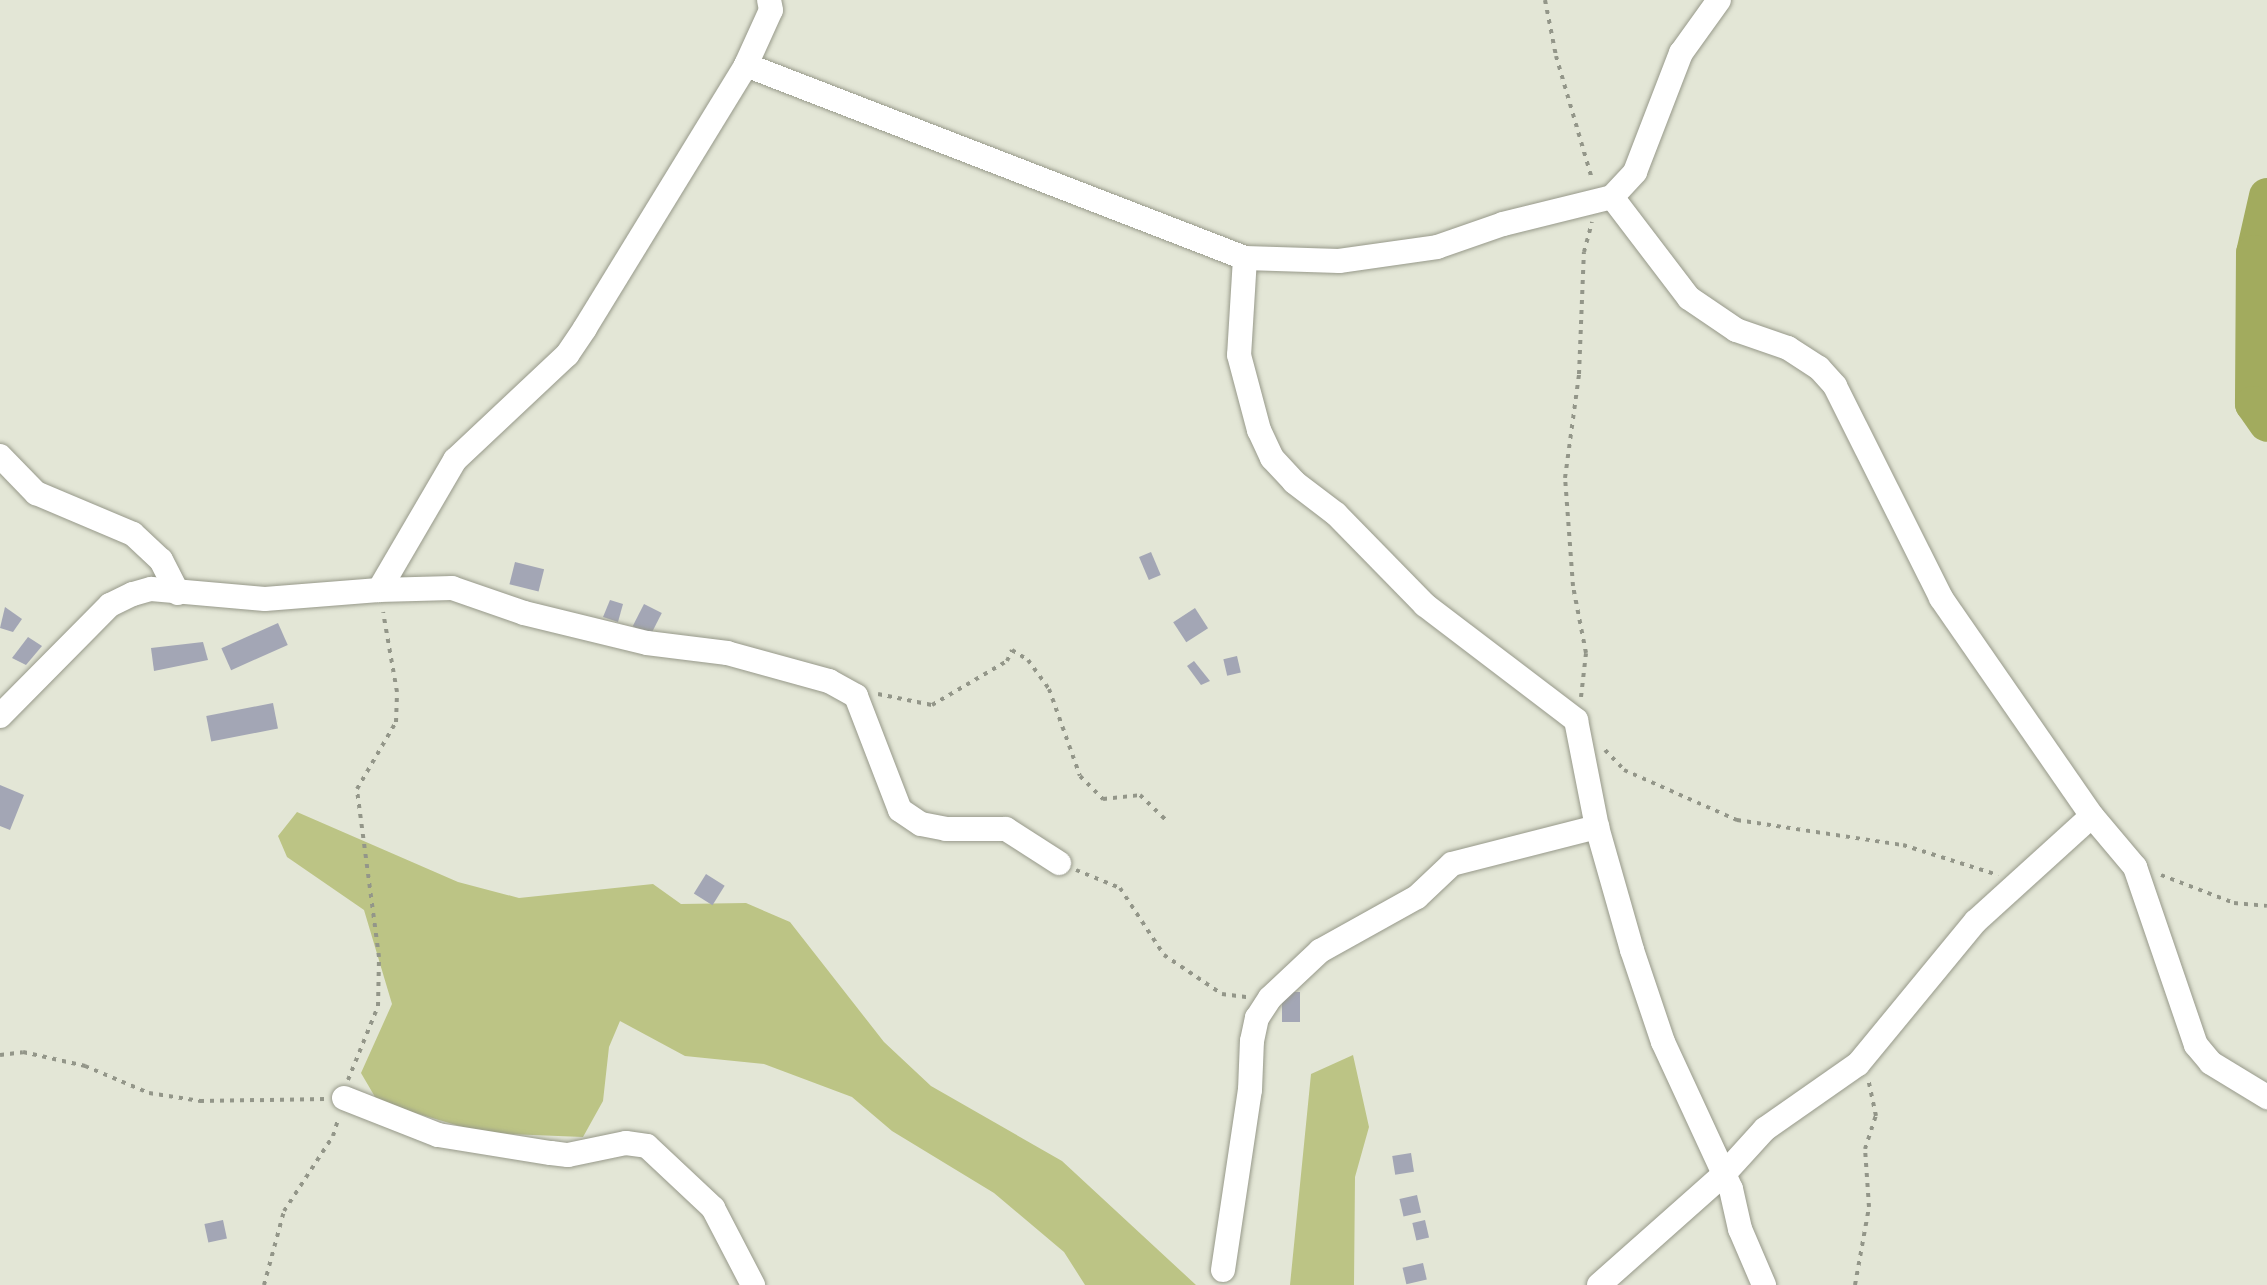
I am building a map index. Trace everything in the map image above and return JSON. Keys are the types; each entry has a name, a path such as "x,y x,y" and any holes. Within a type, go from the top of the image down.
{"street":[{"path":"746,65 1245,258 1339,261 1437,247 1605,199 1635,172 1681,53 1719,0"},
{"path":"379,590 455,460 567,355 746,65 772,3"},
{"path":"1605,199 1689,298 1736,330 1788,348 1819,368 1835,386 1941,598 2092,816 2135,867 2170,956 2196,1045 2211,1063 2267,1097"},
{"path":"1245,258 1239,355 1259,430 1272,458 1294,482 1336,514 1425,605 1576,720 1597,827 1663,1042 1724,1174 1764,1285"},
{"path":"0,456 36,493 133,534 161,560 178,593"},
{"path":"0,716 110,605 151,589 265,599 452,588 524,613 647,643 797,670 856,696 900,810 921,824 946,829 1006,829 1059,863"},
{"path":"1599,1285 1724,1174 1765,1129 1864,1056 1956,944 2092,816"},
{"path":"1223,1270 1250,1090 1252,1041 1266,1003 1320,951 1417,897 1452,864 1597,827"},
{"path":"344,1098 438,1135 568,1155 626,1143 647,1146 713,1208 753,1285"}],"path":[{"path":"1545,0 1556,56 1605,199 1584,252 1579,374 1565,478 1573,586 1586,653 1576,720 1624,770 1690,803 1752,823 1903,845 2020,882"},
{"path":"264,1285 284,1211 333,1136 355,1057 378,1006 379,957 357,789 396,722 397,692 379,590"},
{"path":"856,696 864,689 893,700 932,705 1007,661 1012,650 1028,660 1049,689 1080,776 1103,799 1140,795 1166,820"},
{"path":"1059,863 1120,888 1164,955 1222,994 1266,1003"},
{"path":"2135,867 2234,903 2267,906"},
{"path":"0,1055 23,1052 85,1066 149,1093 200,1101 344,1098"},
{"path":"1855,1285 1869,1207 1865,1149 1876,1116 1864,1056"}],"green space":[{"path":"297,812 458,882 519,898 653,884 681,904 746,903 790,922 884,1042 931,1086 1062,1161 1196,1285 1085,1285 1064,1252 994,1193 892,1131 852,1097 764,1064 685,1056 620,1021 609,1047 603,1101 583,1137 483,1133 378,1102 361,1073 392,1004 364,910 287,857 278,836"},
{"path":"1353,1055 1369,1127 1355,1177 1354,1285 1290,1285 1311,1074"}],"building":[{"path":"1151,552 1161,575 1149,580 1139,557"},
{"path":"515,562 544,569 539,592 509,584"},
{"path":"610,600 623,604 618,622 603,617"},
{"path":"644,604 662,613 650,635 633,626"},
{"path":"5,607 22,619 13,632 0,628"},
{"path":"1195,608 1208,628 1186,642 1173,622"},
{"path":"278,623 288,645 231,670 221,648"},
{"path":"28,637 42,646 26,665 12,658"},
{"path":"203,642 208,660 154,671 151,648"},
{"path":"1237,656 1241,673 1227,676 1223,659"},
{"path":"1194,661 1210,681 1201,685 1187,666"},
{"path":"273,703 278,729 211,741 206,716"},
{"path":"0,785 24,795 10,830 0,826"},
{"path":"706,874 725,886 712,905 694,894"},
{"path":"1282,992 1300,992 1300,1022 1282,1022"},
{"path":"1411,1153 1414,1172 1395,1175 1392,1156"},
{"path":"1417,1195 1421,1213 1404,1217 1399,1199"},
{"path":"223,1220 227,1239 208,1243 204,1224"},
{"path":"1425,1220 1429,1238 1416,1240 1412,1223"},
{"path":"1423,1263 1427,1280 1406,1284 1403,1268"}],"waterway":[{"path":"2267,196 2254,253 2253,404 2267,424"}]}
